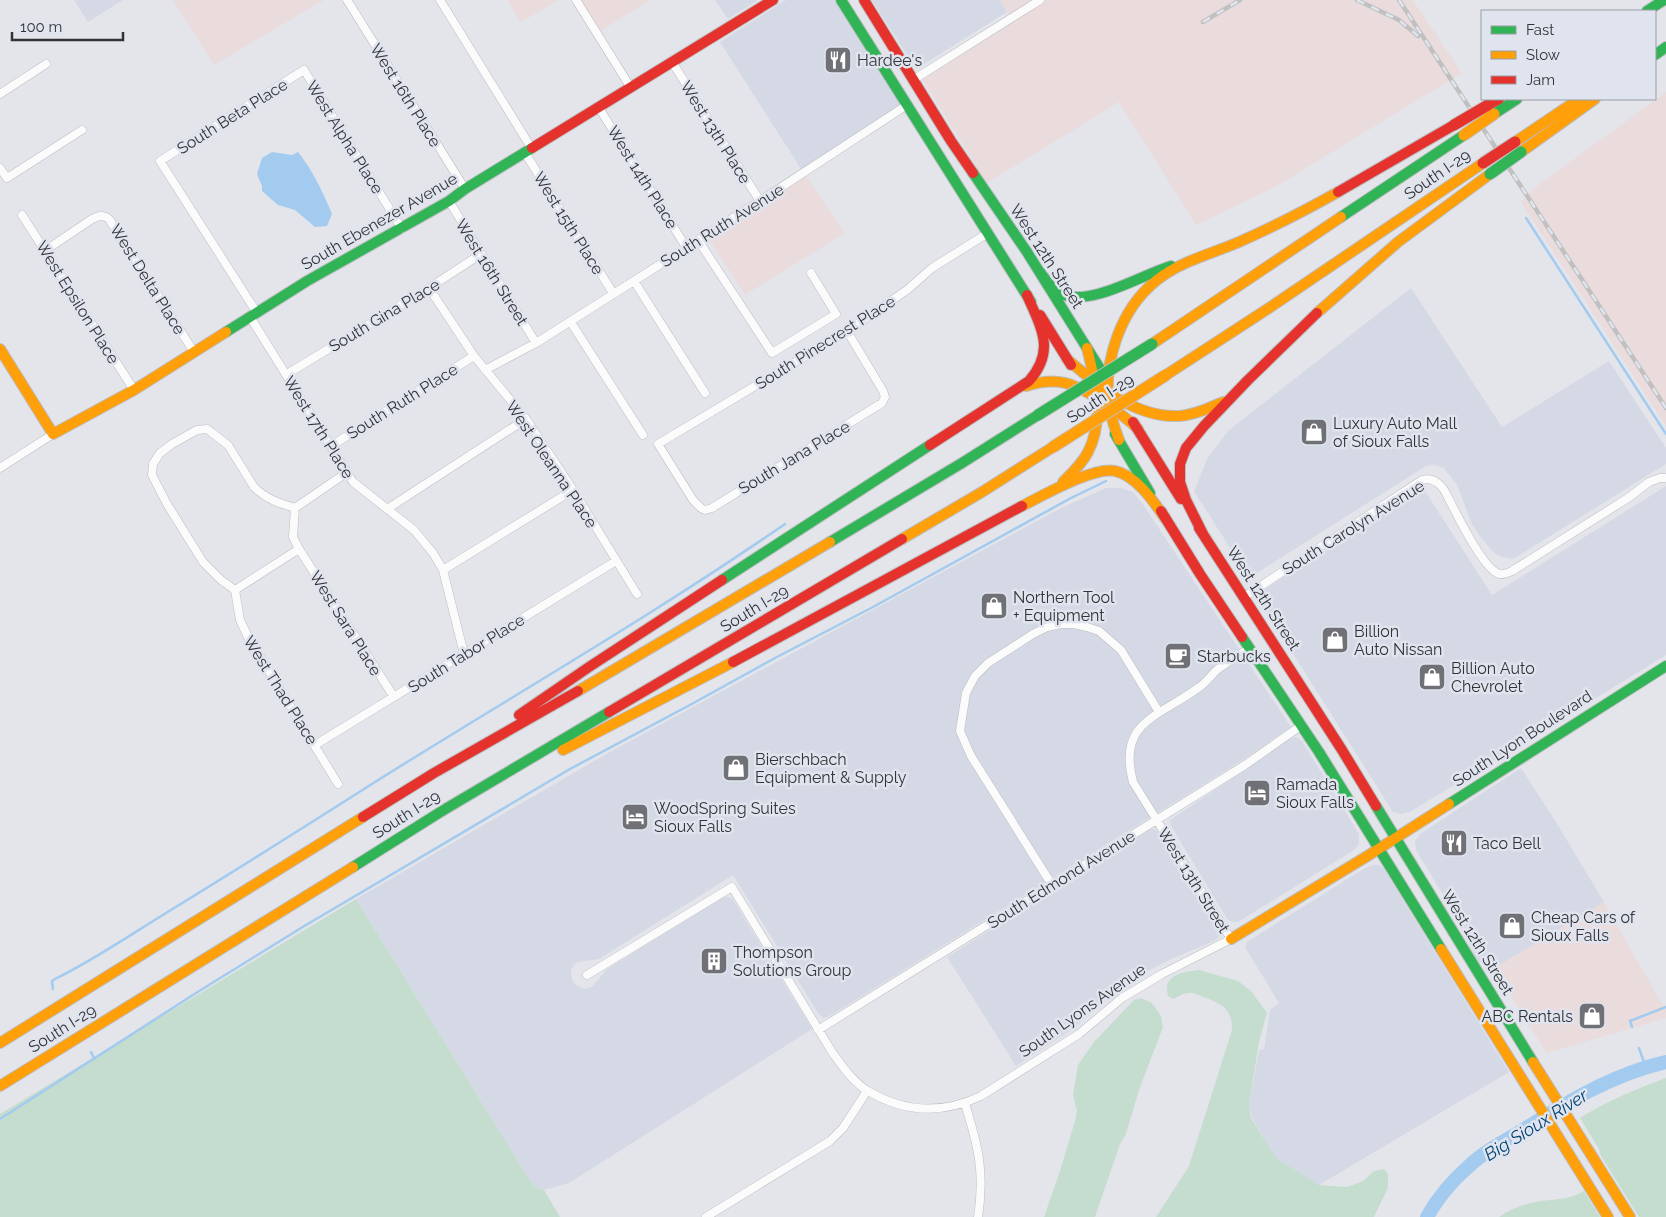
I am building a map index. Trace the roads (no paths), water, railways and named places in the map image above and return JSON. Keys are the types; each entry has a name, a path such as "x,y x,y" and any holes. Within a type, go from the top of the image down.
{"main road":[{"name":"South Ebenezer Avenue","path":"54,434 134,390 307,281 449,201 774,0"},
{"name":"West 12th Street","path":"841,0 1067,359 1092,387 1106,397 1138,429 1342,750 1630,1217"},
{"name":"West 12th Street","path":"864,0 951,141 1040,272 1087,348 1106,397 1119,440 1165,518 1200,574 1320,752 1518,1075 1608,1217"},
{"path":"1649,10 1664,0"},
{"path":"1656,54 1666,45"},
{"path":"1491,110 1498,100"},
{"path":"1044,495 1074,472 1086,456 1095,435 1106,397 1110,364 1115,344 1132,308 1158,280 1182,265 1251,237 1296,215 1454,125 1514,100"},
{"name":"South I-29","path":"0,1086 442,811 964,502 1053,447 1276,303 1577,100"},
{"path":"1203,534 1181,488 1178,475 1179,465 1187,447 1230,398 1274,354 1381,256 1490,174 1594,100"},
{"name":"South I-29","path":"0,1043 434,774 594,682 1038,416 1230,293 1464,135 1491,110"},
{"path":"1040,272 1056,290 1075,298 1090,296 1164,268 1182,265"},
{"path":"434,774 589,667 1036,375 1043,362 1045,344 1027,295"},
{"path":"1087,348 1092,387"},
{"path":"0,350 54,434"},
{"path":"1012,392 1032,384 1051,381 1092,387 1106,397 1145,412 1176,417 1200,413 1230,398"},
{"path":"442,811 679,691 1044,495 1099,471 1117,471 1127,476 1150,496 1165,518"},
{"name":"South Lyon Boulevard","path":"1379,848 1666,666"},
{"name":"South Lyons Avenue","path":"1231,939 1379,848"}],"street":[{"name":"West 16th Place","path":"347,0 465,190"},
{"name":"West 15th Place","path":"440,0 613,293"},
{"path":"576,0 631,88"},
{"path":"913,80 1040,0"},
{"name":"West 13th Place","path":"672,62 760,202"},
{"path":"0,94 46,64"},
{"name":"South Beta Place","path":"160,161 304,70"},
{"name":"West Alpha Place","path":"304,70 402,229"},
{"name":"South Ruth Avenue","path":"536,343 760,202 906,105"},
{"name":"West 14th Place","path":"599,108 686,247"},
{"path":"0,168 6,178 82,130"},
{"name":"West 17th Place","path":"160,161 346,472 362,490 403,520 426,543 443,570 464,654"},
{"name":"West 16th Street","path":"449,201 536,343"},
{"name":"West Epsilon Place","path":"22,215 134,390"},
{"name":"West Delta Place","path":"46,250 92,219 98,216 106,216 115,227 194,352"},
{"name":"South Pinecrest Place","path":"658,444 847,332 907,290 932,268 988,233"},
{"name":"West 14th Place","path":"698,240 772,353 836,314 811,273"},
{"name":"South Gina Place","path":"287,374 429,288 481,254"},
{"path":"634,281 704,393"},
{"name":"West Oleanna Place","path":"429,288 474,356 526,419 573,490 637,594"},
{"path":"570,321 643,435"},
{"name":"South Jana Place","path":"658,444 693,500 701,508 708,510 712,508 882,403 885,397 883,392 847,332"},
{"name":"South Ruth Place","path":"485,370 536,343"},
{"name":"South Ruth Place","path":"330,446 474,356"},
{"path":"386,509 526,419"},
{"path":"295,508 270,499 259,492 228,446 207,429 196,430 172,444 156,459 152,475 167,504 198,554 213,573 235,590 299,549 292,530 295,508 346,472"},
{"name":"South Ebenezer Avenue","path":"0,468 54,434"},
{"name":"South Carolyn Avenue","path":"1244,597 1422,480 1434,480 1442,486 1482,558 1499,574 1506,574 1628,498 1649,482 1663,478"},
{"path":"443,570 573,490"},
{"name":"West Sara Place","path":"299,549 394,697"},
{"name":"South Tabor Place","path":"315,745 616,561"},
{"name":"West Thad Place","path":"235,590 240,620 248,637 338,784"},
{"path":"1052,885 971,756 960,731 966,693 975,676 988,663 1047,627 1061,624 1087,626 1099,631 1121,650 1159,712"},
{"name":"West 13th Street","path":"1231,939 1133,782 1129,766 1129,750 1134,737 1143,724 1199,688 1216,670 1250,648"},
{"name":"South Edmond Avenue","path":"818,1030 1245,765 1302,725"},
{"name":"South Lyons Avenue","path":"587,975 732,886 818,1030 844,1068 867,1091 908,1107 935,1110 965,1104 989,1091 1067,1043 1122,998 1145,983 1231,939"},
{"path":"706,1217 830,1141 843,1128 867,1091"},
{"path":"965,1104 980,1160 981,1184 978,1217"}],"water":[{"path":"272,152 292,155 298,152 317,182 332,214 327,226 315,227 295,210 278,205 262,191 257,174 262,158"}],"waterway":[{"path":"1526,218 1666,434"},
{"path":"0,1119 301,928 570,769 873,607 1071,498 1106,481"},
{"path":"53,989 52,981 55,979 112,947 633,623 785,524"},
{"path":"1632,1027 1630,1021 1666,1007"},
{"path":"1639,1048 1646,1068"},
{"path":"91,1052 94,1058"},
{"name":"Big Sioux River","path":"1427,1217 1440,1197 1456,1178 1492,1148 1589,1091 1627,1074 1666,1062"}],"railway":[{"path":"1203,22 1240,0"},
{"path":"1357,0 1399,20 1418,36"},
{"path":"1399,0 1666,408"}],"place":[{"name":"Hardee's","path":"838,60"},
{"name":"Luxury Auto Mall of Sioux Falls","path":"1314,432"},
{"name":"Northern Tool + Equipment","path":"994,606"},
{"name":"Billion Auto Nissan","path":"1335,640"},
{"name":"Starbucks","path":"1178,656"},
{"name":"Billion Auto Chevrolet","path":"1432,677"},
{"name":"Bierschbach Equipment & Supply","path":"736,768"},
{"name":"Ramada Sioux Falls","path":"1257,793"},
{"name":"WoodSpring Suites Sioux Falls","path":"635,817"},
{"name":"Taco Bell","path":"1454,843"},
{"name":"Cheap Cars of Sioux Falls","path":"1512,926"},
{"name":"Thompson Solutions Group","path":"714,961"},
{"name":"ABC Rentals","path":"1592,1016"}]}
